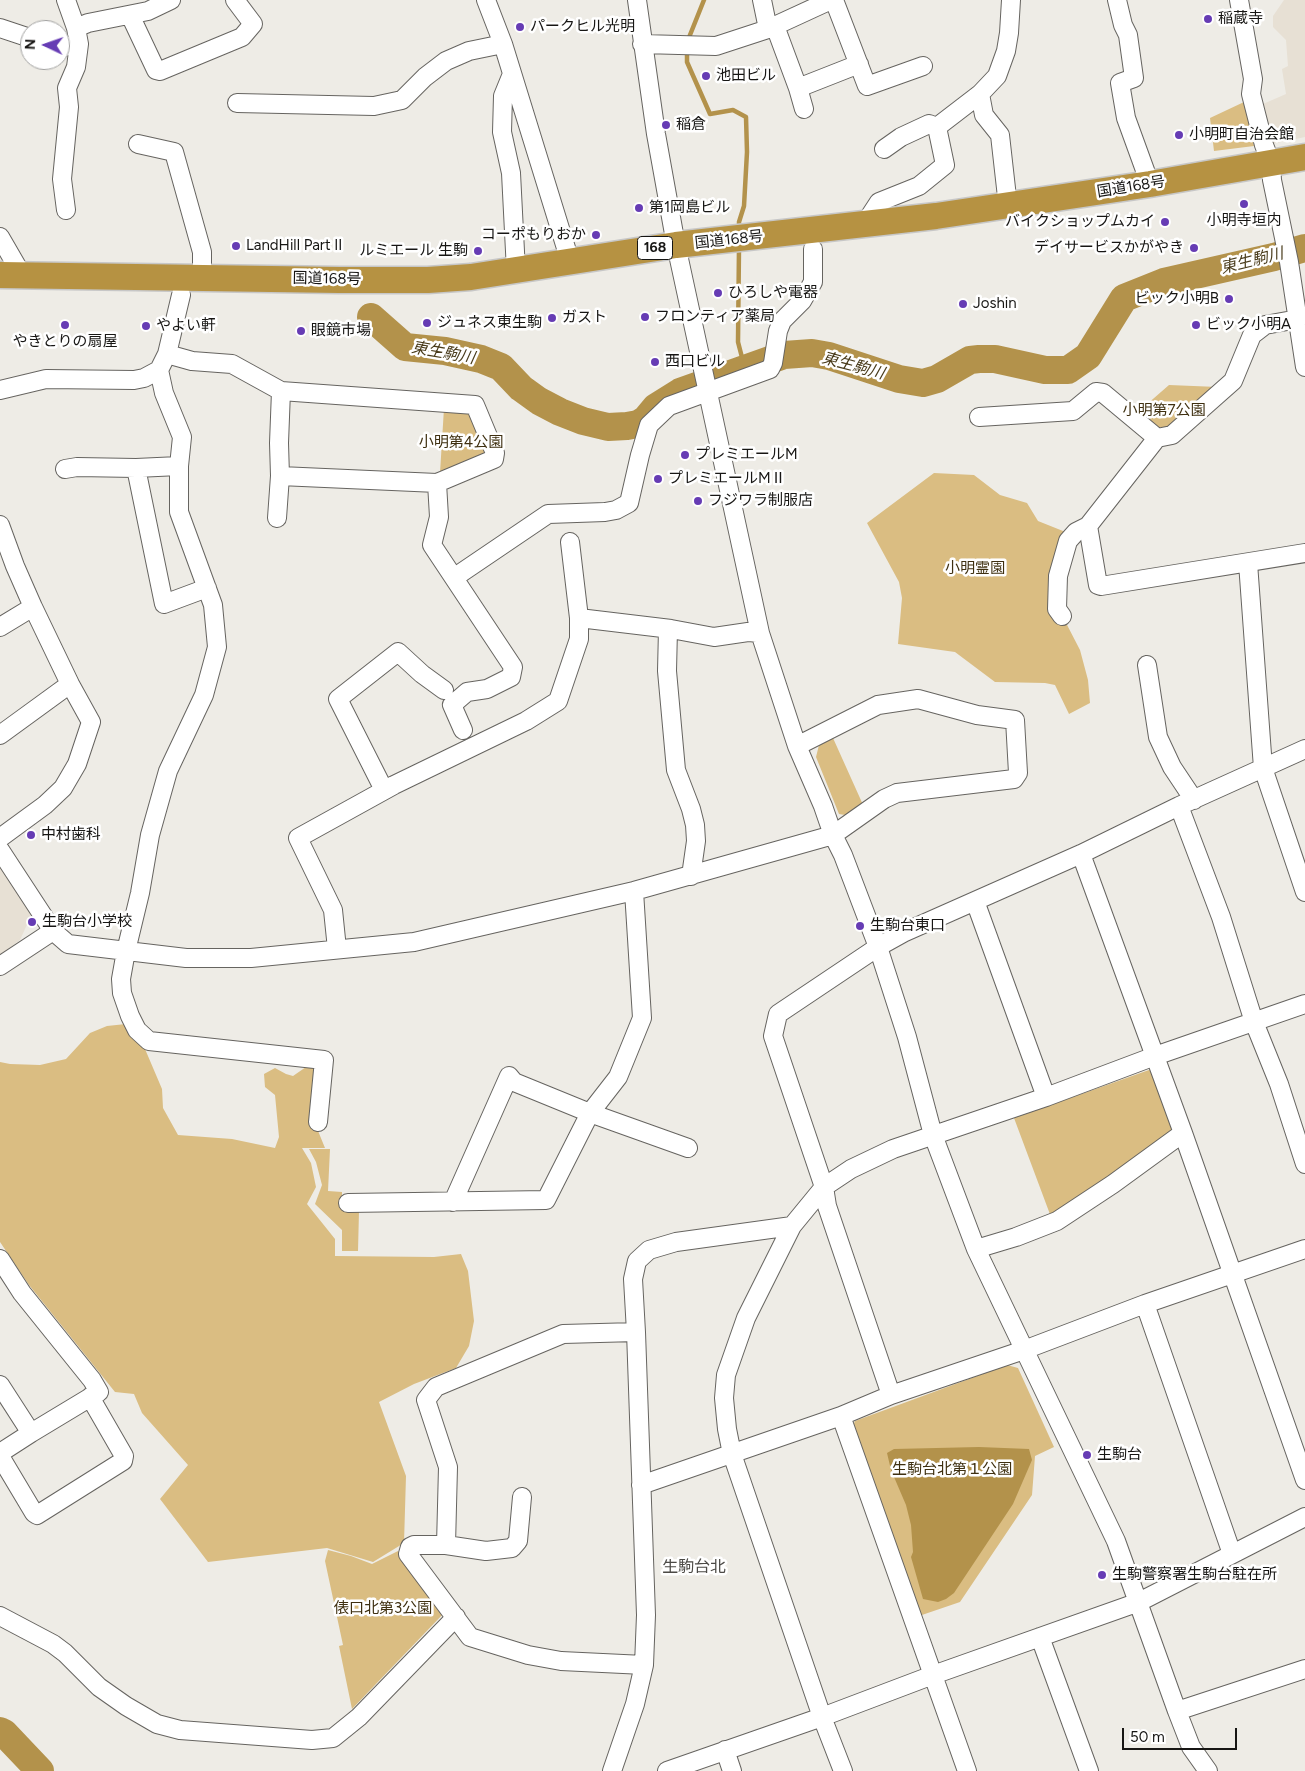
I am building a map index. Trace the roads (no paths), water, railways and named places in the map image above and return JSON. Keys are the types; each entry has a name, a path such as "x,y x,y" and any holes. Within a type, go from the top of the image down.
{"highway":[{"name":"国道168号","path":"11,275 428,280 471,277 570,262 678,254 813,249 1012,223 1189,196 1271,172 1305,157"},
{"name":"国道168号","path":"0,292 366,298 447,296 549,283 678,254 1150,184 1271,172 1305,174"}],"street":[{"path":"66,0 77,36 76,67 67,88 69,107 62,179 66,210"},
{"path":"70,42 88,24 148,11 170,0"},
{"path":"130,14 156,70 160,71 242,37 253,24 236,0"},
{"path":"486,0 503,44 570,262"},
{"path":"637,0 642,44 678,254 760,633 797,746 823,806 833,836 843,855 878,947 908,1037 933,1135 976,1249 1116,1542 1191,1746 1208,1771"},
{"path":"762,0 798,88 804,109"},
{"path":"642,44 716,46 772,28 832,0 868,86 923,66"},
{"path":"937,127 980,94 997,76 1006,51 1011,0"},
{"path":"1117,0 1123,26 1128,35 1134,78 1120,83 1126,118 1150,184"},
{"path":"1239,0 1253,79 1251,94 1271,172 1289,262 1305,367"},
{"path":"0,28 20,35"},
{"path":"237,103 374,106 402,100 425,77 446,61 469,51 503,44"},
{"path":"798,88 859,64"},
{"path":"512,74 503,96 502,132 511,173 516,271"},
{"path":"980,94 984,115 1000,135 1008,206"},
{"path":"884,149 901,137 929,124 937,127"},
{"path":"864,225 879,202 919,186 945,165 937,127"},
{"path":"138,144 174,152 202,252 202,278"},
{"path":"0,237 11,275"},
{"path":"454,577 548,514 605,512 616,510 629,503 649,425 669,406 770,369 782,321 802,301 813,282 813,249"},
{"path":"0,390 46,379 134,380 144,378 159,370 167,354 181,295"},
{"path":"1062,616 1057,610 1058,576 1068,541 1076,532 1088,526 1156,438 1172,435 1233,381 1252,335 1265,325 1298,319"},
{"path":"167,354 192,361 232,364 281,391 475,405 495,453 494,459 437,483 280,476"},
{"path":"159,370 164,392 182,436 179,466 179,512 213,605 217,647 204,695 168,771 150,835 140,893 121,979 122,993 130,1016 142,1036 149,1041 324,1060 318,1122"},
{"path":"277,518 280,476 281,391"},
{"path":"979,417 1073,411 1096,392 1102,393 1156,438"},
{"path":"65,469 77,467 136,468 179,466"},
{"path":"136,468 164,604 207,588"},
{"path":"437,483 438,517 432,545 513,666 511,677 487,689 467,692 452,705 463,730"},
{"path":"0,525 32,607 91,722 77,764 63,788 45,805 0,838"},
{"path":"1088,526 1098,585 1101,586 1305,553"},
{"path":"337,950 333,910 298,838 384,790 526,721 558,700 579,639 579,618 570,542"},
{"path":"1248,563 1263,768 1305,892"},
{"path":"0,627 32,607"},
{"path":"579,618 668,629 714,638 748,632 760,633"},
{"path":"668,629 667,671 676,770 695,825 696,841 690,876"},
{"path":"384,790 338,699 398,652 422,674 444,690"},
{"path":"1147,665 1158,737 1187,803 1220,917 1254,1022 1279,1084 1305,1164"},
{"path":"0,735 70,684"},
{"path":"0,850 53,931 68,944 186,958 251,958 414,942 634,891 833,836 884,799 896,793 1014,779 1018,773 1015,720 977,715 918,699 878,705 797,746"},
{"path":"891,1395 827,1206 824,1187 773,1036 778,1014 878,947 905,932 1081,854 1305,749"},
{"path":"1081,854 1184,1133 1305,1480"},
{"path":"348,1203 546,1200 590,1113 618,1077 642,1018 634,891"},
{"path":"974,901 1046,1097"},
{"path":"0,966 53,931"},
{"path":"843,1771 822,1718 732,1454 724,1398 726,1375 746,1318 792,1226 824,1187 851,1169 893,1149 1046,1097 1155,1056 1305,1004"},
{"path":"453,1202 508,1076 514,1082 590,1113 688,1148"},
{"path":"976,1249 1016,1237 1057,1220 1113,1184 1184,1133"},
{"path":"612,1771 635,1704 644,1665 646,1615 633,1279 637,1261 649,1250 676,1242 792,1226"},
{"path":"642,1485 841,1416 891,1395 1024,1350 1145,1304 1305,1249"},
{"path":"0,1259 22,1293 92,1380 99,1392 90,1397 31,1432 0,1454 34,1513 37,1515 123,1461 124,1456 90,1397"},
{"path":"1145,1304 1232,1554"},
{"path":"446,1545 448,1467 426,1400 436,1387 563,1334 636,1332"},
{"path":"0,1385 31,1432"},
{"path":"841,1416 967,1771"},
{"path":"522,1497 518,1541 512,1548 486,1551 446,1545 414,1545 410,1547 408,1554 470,1637 528,1656 561,1661 644,1665"},
{"path":"667,1771 822,1718 1139,1602 1305,1517"},
{"path":"0,1616 52,1644 99,1687 157,1724 180,1730 312,1740 333,1738 359,1717 456,1617"},
{"path":"1040,1637 1089,1771"},
{"path":"1177,1711 1305,1669"},
{"path":"725,1750 732,1771"}],"waterway":[{"path":"688,40 704,0"},
{"path":"687,48 687,62 710,114 733,110 746,117 747,152 744,206 739,222 739,230"},
{"path":"739,247 738,342 745,369"},
{"name":"東生駒川","path":"371,317 405,347 445,351 481,359 501,367 521,388 539,401 560,412 583,421 608,427 627,426 638,424 646,419 656,407 680,392 784,355 812,353 829,356 899,379 923,383 937,379 970,360 979,359 995,359 1045,370 1068,370 1088,356 1124,298 1164,282 1305,248"},
{"path":"0,1731 40,1771"}],"place":[{"name":"稲蔵寺","path":"1208,19"},
{"name":"パークヒル光明","path":"520,27"},
{"name":"池田ビル","path":"706,76"},
{"name":"稲倉","path":"666,125"},
{"name":"小明町自治会館","path":"1179,135"},
{"name":"小明寺垣内","path":"1244,204"},
{"name":"第1岡島ビル","path":"639,208"},
{"name":"バイクショップムカイ","path":"1165,222"},
{"name":"コーポもりおか","path":"596,235"},
{"name":"LandHill Part II","path":"236,246"},
{"name":"デイサービスかがやき","path":"1194,248"},
{"name":"ルミエール 生駒","path":"478,251"},
{"name":"ひろしや電器","path":"718,293"},
{"name":"ビック小明B","path":"1229,299"},
{"name":"Joshin","path":"963,304"},
{"name":"フロンティア薬局","path":"645,317"},
{"name":"ガスト","path":"552,318"},
{"name":"ジュネス東生駒","path":"427,323"},
{"name":"やきとりの扇屋","path":"65,325"},
{"name":"ビック小明A","path":"1196,325"},
{"name":"やよい軒","path":"146,326"},
{"name":"眼鏡市場","path":"301,331"},
{"name":"西口ビル","path":"655,362"},
{"name":"プレミエールM","path":"685,455"},
{"name":"プレミエールMⅡ","path":"658,479"},
{"name":"フジワラ制服店","path":"698,501"},
{"name":"中村歯科","path":"31,835"},
{"name":"生駒台小学校","path":"32,922"},
{"name":"生駒台東口","path":"860,926"},
{"name":"生駒台","path":"1087,1455"},
{"name":"生駒警察署生駒台駐在所","path":"1102,1575"}],"district":[{"name":"生駒台北","path":"694,1567"}],"park label":[{"name":"小明第7公園","path":"1164,411"},
{"name":"小明第4公園","path":"461,443"},
{"name":"小明霊園","path":"975,569"},
{"name":"生駒台北第１公園","path":"952,1470"},
{"name":"俵口北第3公園","path":"383,1609"}]}
